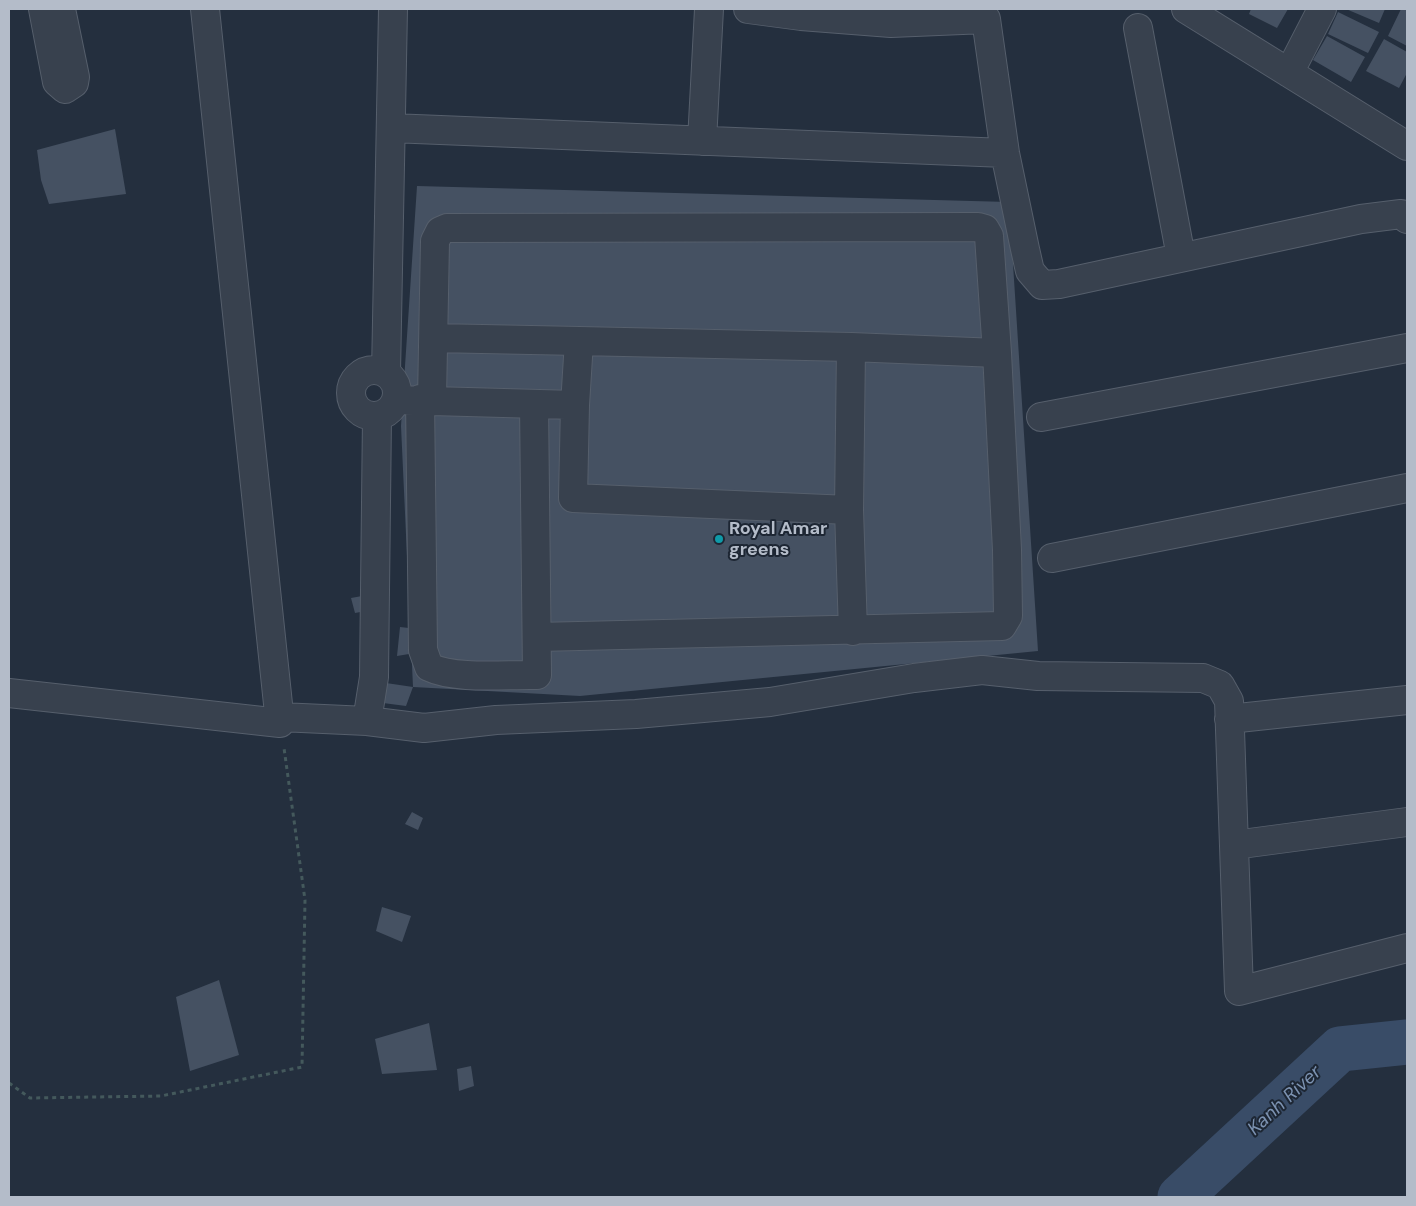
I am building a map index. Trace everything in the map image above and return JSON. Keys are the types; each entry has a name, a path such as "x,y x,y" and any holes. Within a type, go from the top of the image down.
{"street":[{"path":"205,9 280,720"},
{"path":"386,373 393,9"},
{"path":"702,141 709,9"},
{"path":"748,9 891,23 986,19 1005,153 1030,272 1042,286 1059,284 1361,218 1401,214 1407,219"},
{"path":"1186,9 1289,73 1405,140"},
{"path":"1289,73 1322,9"},
{"path":"1138,28 1180,258"},
{"path":"390,128 1005,153"},
{"path":"366,721 374,677 406,404 434,338 436,241 440,231 447,228 978,227 985,230 989,236 1007,550 1006,621 1002,626 996,628 537,637"},
{"path":"434,338 850,347 997,353"},
{"path":"579,341 575,404 573,498 849,510"},
{"path":"850,347 849,510 853,631"},
{"path":"1041,417 1407,348"},
{"path":"534,404 537,675 440,672 430,667 423,650 406,404 396,385 386,373 379,370 363,372 357,377 350,392 351,400 360,412 406,404 534,404 575,404"},
{"path":"1052,558 1407,488"},
{"path":"9,693 280,720 366,721 424,728 496,720 636,714 770,702 914,678 982,670 1038,676 1203,678 1220,685 1229,701 1240,991 1407,948"},
{"path":"1229,720 1407,700"},
{"path":"1234,845 1407,822"}],"path":[{"path":"9,1083 30,1098 162,1096 302,1067 305,900 280,720"}],"building":[{"path":"1251,9 1288,9 1277,28 1249,14"},
{"path":"1346,9 1385,9 1379,23"},
{"path":"1401,9 1407,9 1407,46 1388,36"},
{"path":"1338,12 1379,32 1368,53 1328,34"},
{"path":"1327,36 1365,57 1351,82 1313,60"},
{"path":"1384,39 1407,52 1407,73 1399,88 1366,71"},
{"path":"115,129 126,194 49,204 41,180 37,150"},
{"name":"Royal Amar greens","path":"417,186 1009,202 1038,651 580,696 413,687 401,426"},
{"path":"362,596 366,611 355,613 351,598"},
{"path":"400,627 409,628 409,654 397,656"},
{"path":"386,683 413,687 406,706 383,703"},
{"path":"412,812 423,818 418,830 405,824"},
{"path":"382,907 411,916 402,942 376,931"},
{"path":"219,980 239,1055 190,1071 176,997"},
{"path":"429,1023 437,1070 382,1074 375,1039"},
{"path":"471,1066 474,1086 459,1091 457,1069"}],"waterway":[{"name":"Kanh River","path":"1180,1197 1340,1049 1407,1042"}],"place":[{"name":"Royal Amar greens","path":"719,539"}]}
